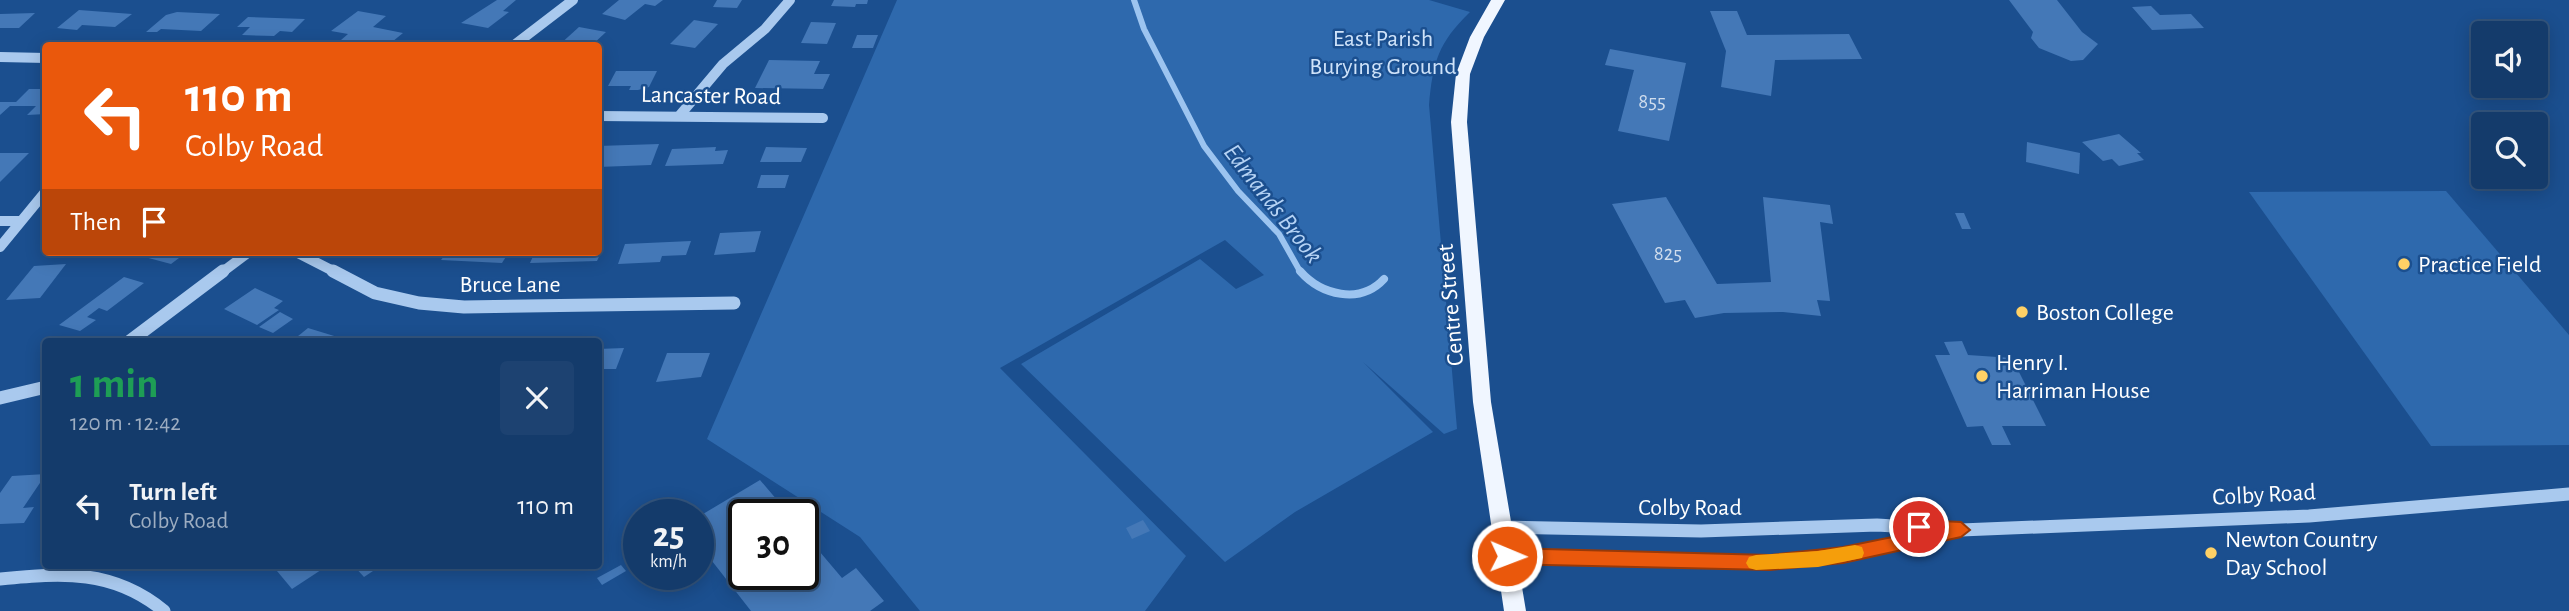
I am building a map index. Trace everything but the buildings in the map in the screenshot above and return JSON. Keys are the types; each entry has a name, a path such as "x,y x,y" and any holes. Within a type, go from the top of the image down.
{"main road":[{"name":"Centre Street","path":"1497,0 1477,37 1463,74 1459,122 1482,402 1515,611"}],"street":[{"path":"518,42 573,0"},
{"path":"680,115 723,64 765,29 790,0"},
{"path":"0,57 42,58"},
{"name":"Lancaster Road","path":"602,116 823,118"},
{"path":"0,247 42,196"},
{"path":"0,221 20,221"},
{"path":"134,338 244,256"},
{"name":"Bruce Lane","path":"304,256 375,293 419,303 464,307 734,303"},
{"path":"0,398 42,388"},
{"name":"Colby Road","path":"1503,527 1702,531 1877,525 1961,530 2309,516 2569,494"},
{"name":"Colby Road","path":"1507,556 1770,563 1843,555 1961,530"},
{"path":"0,579 69,574 103,577 133,587 164,611"}],"green space":[{"name":"East Parish Burying Ground","path":"897,0 1429,0 1470,12 1459,23 1439,54 1429,105 1457,429 1444,434 1363,362 1433,432 1295,512 1225,562 1021,364 1200,259 1236,289 1264,275 1225,240 1000,368 1186,556 1145,611 920,611 860,537 819,511 819,499 801,499 707,439"},
{"name":"Practice Field","path":"2446,191 2569,335 2569,445 2431,446 2249,192"}],"waterway":[{"name":"Edmands Brook","path":"1134,0 1144,29 1204,146 1238,191 1279,234 1301,273"},
{"name":"Edmands Brook","path":"1300,271 1319,286 1341,294 1364,292 1384,279"}],"slow traffic":[{"path":"1756,563 1818,559 1855,553"}],"place":[{"name":"Practice Field","path":"2404,264"},
{"name":"Boston College","path":"2022,312"},
{"name":"Henry I. Harriman House","path":"1982,376"},
{"name":"Newton Country Day School","path":"2211,553"}],"route":[{"path":"1507,556 1770,563 1869,551 1961,530 1919,527"}]}
